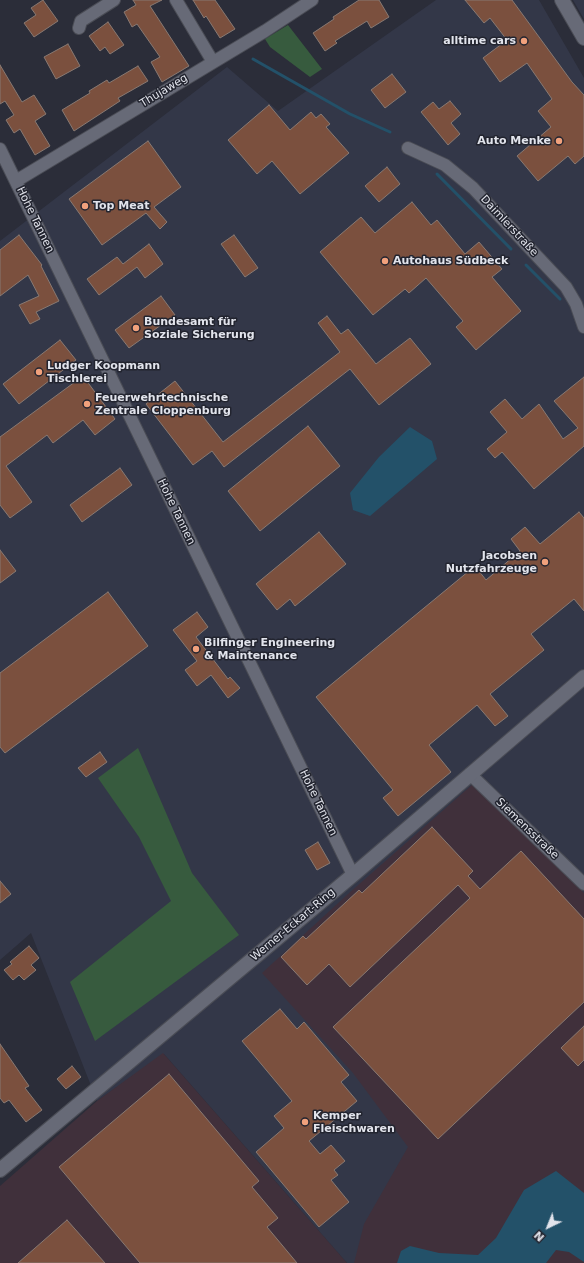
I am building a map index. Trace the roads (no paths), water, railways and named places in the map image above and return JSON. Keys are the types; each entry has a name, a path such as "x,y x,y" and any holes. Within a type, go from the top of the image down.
{"street":[{"path":"79,28 81,21 114,0"},
{"path":"176,0 213,62"},
{"name":"Thujaweg","path":"16,181 265,31 312,0"},
{"path":"562,0 584,38"},
{"name":"Daimlerstraße","path":"408,148 445,165 473,188 566,287 576,304 584,327"},
{"name":"Hohe Tannen","path":"0,149 353,875"},
{"name":"Werner-Eckart-Ring","path":"0,1170 353,875 584,677"},
{"name":"Siemensstraße","path":"470,774 584,884"}],"water":[{"path":"410,427 432,441 437,459 370,516 353,510 350,493 379,457"},
{"path":"556,1171 584,1193 584,1262 569,1252 556,1250 546,1263 397,1263 401,1251 410,1246 439,1253 478,1255 496,1238 524,1190"}],"waterway":[{"path":"253,59 350,114 390,132"},
{"path":"437,174 511,249"},
{"path":"526,265 560,299"}],"place":[{"name":"alltime cars","path":"524,41"},
{"name":"Auto Menke","path":"559,141"},
{"name":"Top Meat","path":"85,206"},
{"name":"Autohaus Südbeck","path":"385,261"},
{"name":"Bundesamt für Soziale Sicherung","path":"136,328"},
{"name":"Ludger Koopmann Tischlerei","path":"39,372"},
{"name":"Feuerwehrtechnische Zentrale Cloppenburg","path":"87,404"},
{"name":"Jacobsen Nutzfahrzeuge","path":"545,562"},
{"name":"Bilfinger Engineering & Maintenance","path":"196,649"},
{"name":"Kemper Fleischwaren","path":"305,1122"}]}
